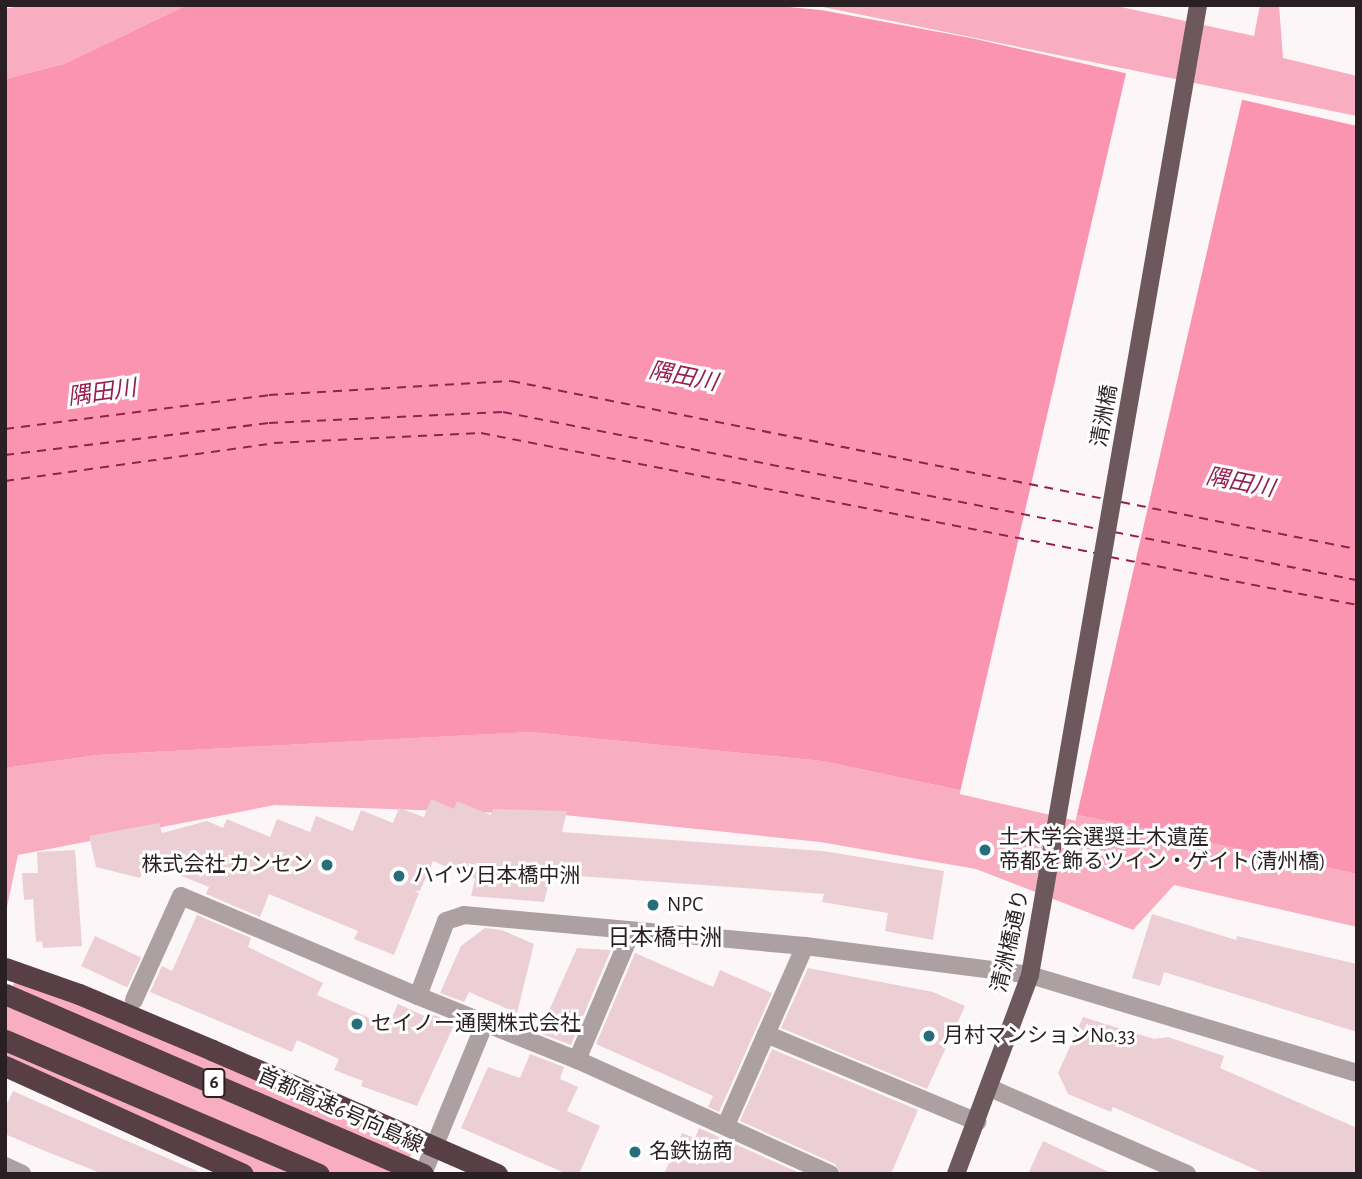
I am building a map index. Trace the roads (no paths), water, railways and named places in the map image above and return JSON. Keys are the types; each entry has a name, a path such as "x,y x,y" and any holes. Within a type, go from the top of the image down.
{"highway":[{"name":"6","path":"5,968 79,994 497,1174"},
{"name":"首都高速6号向島線","path":"5,994 423,1174"},
{"name":"6","path":"5,1040 319,1174"},
{"path":"5,1066 243,1174"}],"main road":[{"name":"清洲橋","path":"1057,835 1198,5"},
{"name":"清洲橋通り","path":"956,1174 1030,975 1057,835"}],"street":[{"path":"134,1000 181,896 577,1060 830,1174"},
{"path":"418,996 446,921 464,915 631,933 805,947 1030,975 1357,1073"},
{"path":"577,1060 631,933"},
{"path":"726,1125 805,947"},
{"path":"423,1174 485,1023"},
{"path":"766,1034 977,1122"},
{"path":"990,1088 1187,1174"},
{"path":"5,1167 22,1174"}],"water":[{"name":"隅田川","path":"187,5 768,5 821,10 971,38 1357,126 1357,874 822,761 530,732 98,755 5,768 5,79 64,64"}],"place":[{"name":"土木学会選奨土木遺産 帝都を飾るツイン・ゲイト(清州橋)","path":"985,850"},
{"name":"株式会社 カンセン","path":"327,865"},
{"name":"ハイツ日本橋中洲","path":"399,876"},
{"name":"NPC","path":"653,905"},
{"name":"セイノー通関株式会社","path":"357,1024"},
{"name":"月村マンションNo.33","path":"929,1036"},
{"name":"名鉄協商","path":"635,1152"}],"district":[{"name":"日本橋中洲","path":"665,939"}]}
